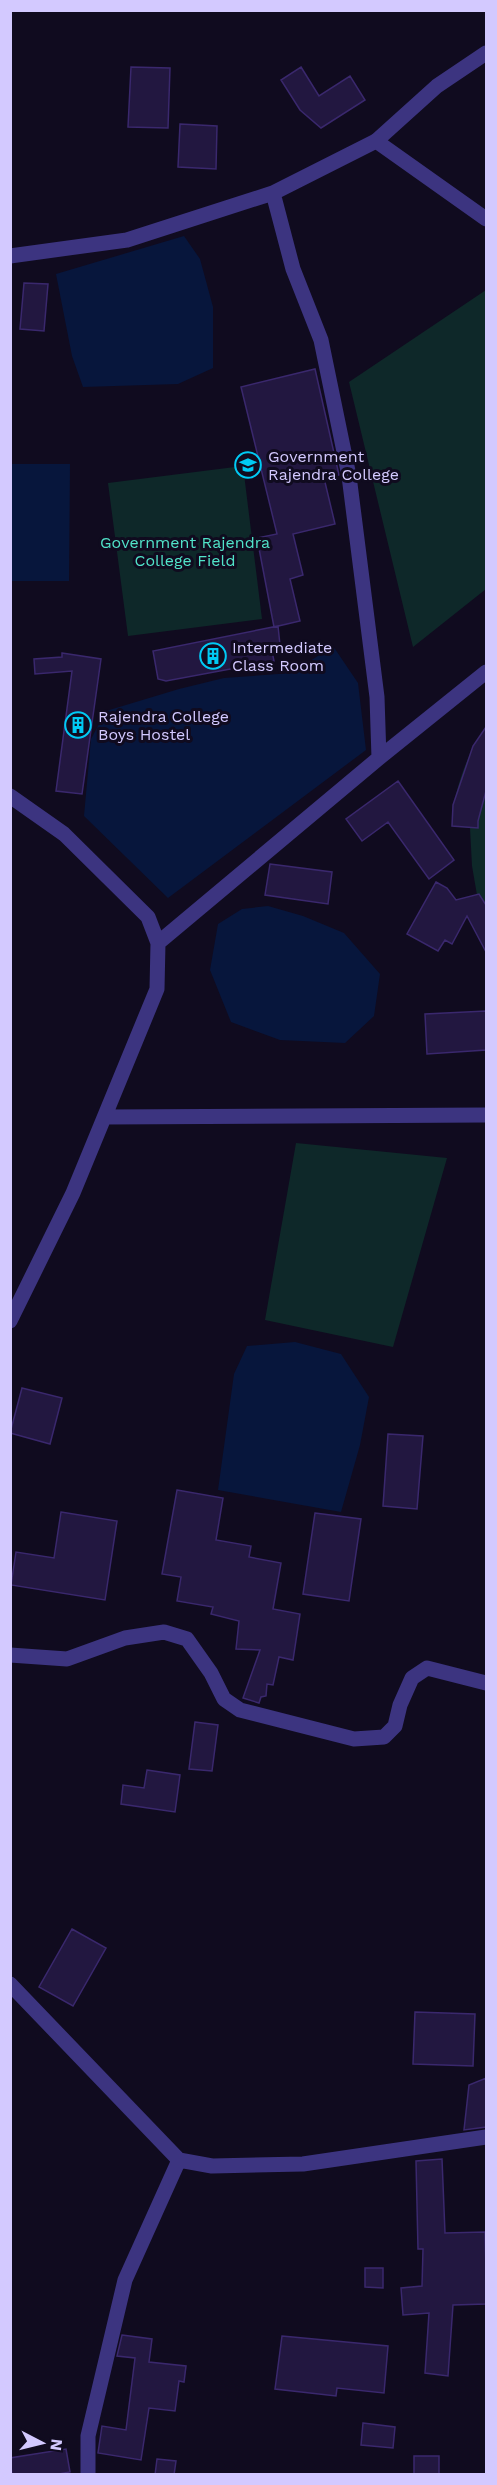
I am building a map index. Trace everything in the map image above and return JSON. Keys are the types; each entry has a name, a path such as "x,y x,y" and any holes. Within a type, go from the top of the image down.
{"street":[{"path":"10,256 126,240 273,193 376,141 437,86 486,53"},
{"path":"376,141 486,219"},
{"path":"273,193 293,268 321,340 349,476 378,697 379,758"},
{"path":"158,943 379,758 486,672"},
{"path":"10,796 64,834 148,917 158,943 157,989 73,1193 10,1321"},
{"path":"105,1117 486,1115"},
{"path":"10,1655 68,1659 125,1638 164,1632 187,1639 211,1673 224,1699 240,1710 354,1738 384,1737 395,1726 400,1705 412,1678 427,1668 486,1683"},
{"path":"10,1984 178,2160 212,2166 303,2164 486,2137"},
{"path":"88,2475 88,2436 124,2280 178,2160"}],"green space":[{"path":"486,290 486,589 413,647 349,382"},
{"name":"Government Rajendra College Field","path":"243,466 262,619 128,636 108,483"},
{"path":"486,727 486,952 459,899 477,895 472,866 470,828 452,826 455,800 462,774 472,750"},
{"path":"296,1143 447,1158 393,1347 265,1320"}],"water":[{"path":"184,236 200,259 213,307 213,368 178,384 83,387 72,356 56,274"},
{"path":"11,464 70,464 69,581 11,581"},
{"path":"333,646 358,683 366,750 168,898 84,816 91,739 106,711 224,678 292,673"},
{"path":"268,906 303,916 344,933 380,974 374,1016 345,1043 280,1040 231,1022 210,970 218,924 242,909"},
{"path":"295,1342 341,1354 369,1397 360,1445 341,1512 218,1490 234,1374 247,1346"}],"building":[{"path":"131,67 170,68 168,128 128,127"},
{"path":"301,67 319,96 350,76 365,100 321,128 300,110 281,80"},
{"path":"180,124 217,126 216,169 178,167"},
{"path":"24,283 48,284 44,331 20,329"},
{"path":"315,369 339,475 324,478 335,524 293,534 303,575 290,579 300,621 274,627 257,538 277,534 241,387"},
{"name":"Intermediate Class Room","path":"278,626 280,645 271,647 274,661 166,681 158,679 153,651"},
{"name":"Rajendra College Boys Hostel","path":"62,653 101,659 82,794 56,791 72,671 35,674 34,659 62,657"},
{"path":"486,727 486,791 478,828 452,826 453,805 473,746"},
{"path":"398,781 454,860 429,879 388,822 362,841 346,819"},
{"path":"270,864 332,872 328,904 265,895"},
{"path":"436,882 447,888 456,900 479,894 486,905 486,952 467,916 452,944 445,940 438,951 407,934"},
{"path":"486,1011 486,1050 427,1054 425,1014"},
{"path":"22,1388 62,1398 50,1444 10,1433"},
{"path":"388,1434 423,1436 417,1509 383,1506"},
{"path":"177,1490 223,1498 216,1540 251,1546 249,1557 281,1563 273,1609 300,1614 293,1660 279,1657 273,1685 267,1684 266,1696 261,1697 259,1703 243,1698 260,1650 236,1649 239,1621 211,1614 213,1607 177,1601 181,1577 162,1574"},
{"path":"61,1512 117,1521 105,1600 11,1585 16,1552 54,1558"},
{"path":"315,1513 361,1519 349,1601 303,1594"},
{"path":"195,1722 218,1725 212,1771 189,1769"},
{"path":"147,1770 180,1775 175,1812 121,1804 123,1785 144,1788"},
{"path":"72,1929 106,1948 73,2006 39,1987"},
{"path":"415,2012 475,2014 473,2066 413,2064"},
{"path":"486,2078 486,2127 464,2130 469,2085"},
{"path":"442,2159 445,2233 485,2232 486,2304 453,2305 448,2376 425,2373 429,2313 403,2315 401,2288 422,2286 423,2249 418,2249 416,2161"},
{"path":"365,2268 383,2268 383,2288 365,2287"},
{"path":"122,2335 152,2339 149,2362 186,2366 184,2382 179,2381 175,2411 149,2408 141,2460 98,2453 102,2426 126,2430 135,2358 117,2356"},
{"path":"282,2336 388,2346 384,2393 337,2388 336,2396 275,2389"},
{"path":"363,2423 395,2427 393,2448 361,2445"},
{"path":"66,2449 70,2472 53,2475 12,2475 10,2458"},
{"path":"414,2456 439,2456 439,2475 414,2475"},
{"path":"157,2459 176,2461 174,2475 155,2475"}],"place":[{"name":"Government Rajendra College","path":"248,465"},
{"name":"Intermediate Class Room","path":"213,656"},
{"name":"Rajendra College Boys Hostel","path":"78,725"}]}
